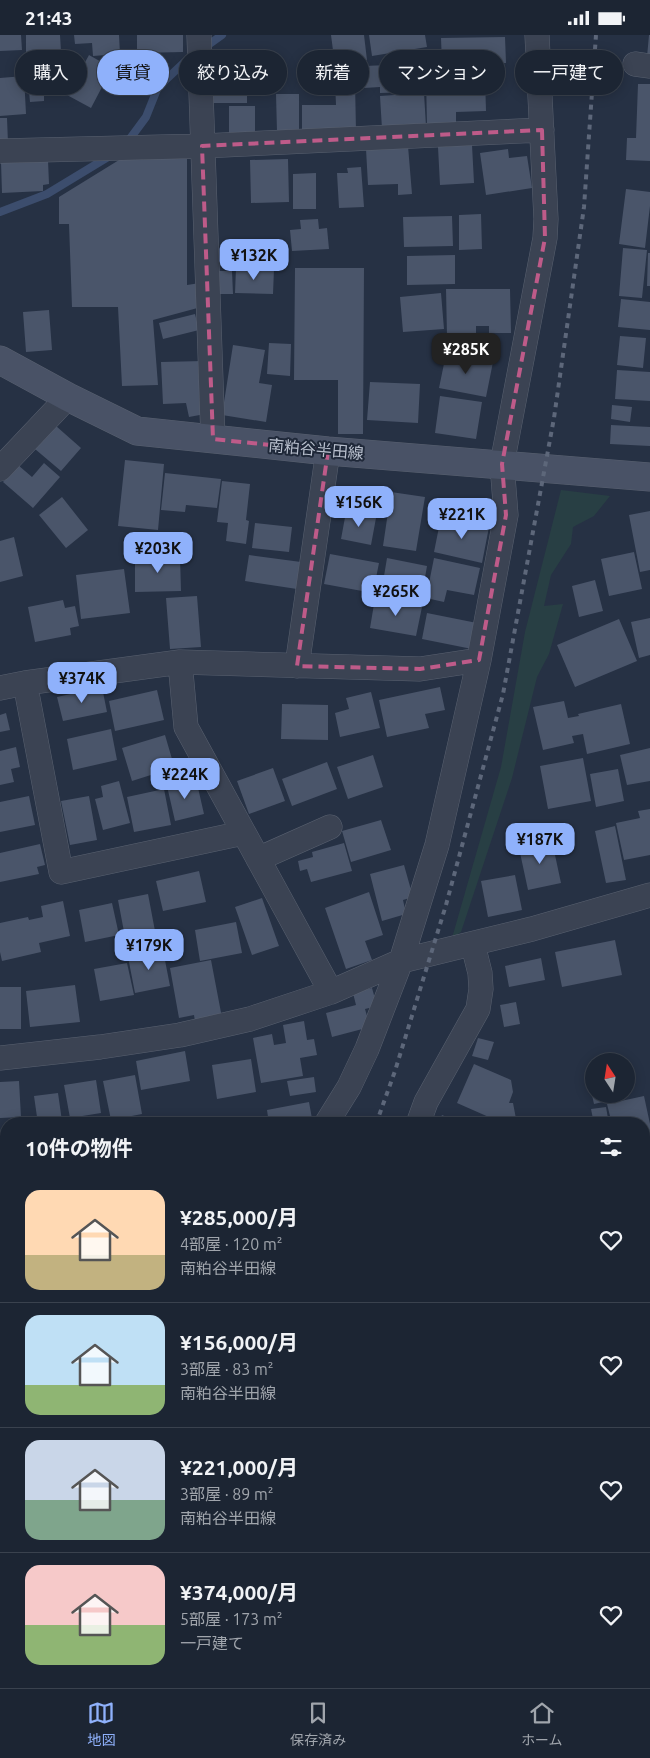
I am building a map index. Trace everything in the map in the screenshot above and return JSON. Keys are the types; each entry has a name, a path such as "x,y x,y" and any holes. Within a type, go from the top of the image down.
{"main road":[{"name":"南粕谷半田線","path":"0,360 136,431 328,451 650,477"}],"street":[{"path":"199,35 213,439"},
{"path":"330,1117 349,1087 364,1057 402,961 438,845 479,659 506,515 502,464 545,238 546,219 537,35"},
{"path":"0,151 202,146 542,130"},
{"path":"0,469 68,397"},
{"path":"298,666 328,451"},
{"path":"0,688 180,662 420,669 479,659"},
{"path":"180,662 186,727 331,992"},
{"path":"26,683 61,872 243,833"},
{"path":"258,859 330,827"},
{"path":"0,1058 100,1047 180,1035 250,1019 331,992 402,961 473,945 650,895"},
{"path":"421,1117 426,1102 478,1009 481,989 480,973 473,945"}],"highlighted area":[{"path":"542,130 545,238 502,464 506,515 479,660 420,669 297,666 328,451 213,439 202,146"}],"green space":[{"path":"561,490 610,496 594,516 573,527 571,544 551,575 544,606 563,604 549,654 537,677 512,778 461,932 452,938 501,767 525,632"}],"building":[{"path":"0,35 21,35 22,50 0,51"},
{"path":"26,35 60,35 61,50 26,50"},
{"path":"74,35 119,35 120,50 97,50 97,56 93,56 92,43 75,44"},
{"path":"137,35 183,35 183,50 179,50 179,52 169,52 169,50 137,50"},
{"path":"331,35 364,35 366,50 333,50"},
{"path":"369,35 425,35 427,47 409,50 379,50 379,55 372,56"},
{"path":"650,35 650,58 647,57"},
{"path":"505,37 506,63 505,50 441,50 441,38"},
{"path":"89,55 97,60 98,95 91,108 67,95 87,95 87,59"},
{"path":"379,65 379,87 369,88 369,66"},
{"path":"15,77 15,95 25,95 26,114 0,116 0,78"},
{"path":"638,84 650,84 650,161 626,160 627,138 636,138"},
{"path":"29,95 44,95 44,101 30,102"},
{"path":"211,95 247,95 247,103 211,103"},
{"path":"276,95 299,95 299,131 277,132"},
{"path":"336,95 355,95 356,131 302,132 302,105 336,105"},
{"path":"424,95 426,126 382,129 380,96"},
{"path":"426,95 486,95 486,111 456,112 456,125 427,125"},
{"path":"229,106 255,106 255,137 229,137"},
{"path":"0,118 7,118 8,143 0,144"},
{"path":"472,145 474,183 440,185 438,147"},
{"path":"408,146 412,194 398,195 398,184 368,185 366,149"},
{"path":"508,149 509,158 527,156 532,188 486,195 480,153"},
{"path":"187,158 187,285 200,283 205,306 153,320 158,385 122,386 118,307 72,307 69,224 59,224 59,197 119,160"},
{"path":"288,159 289,202 251,203 250,160"},
{"path":"48,160 49,184 43,185 43,191 2,193 1,162"},
{"path":"361,167 364,207 339,208 337,173 348,173 347,168"},
{"path":"316,173 316,209 293,209 293,174"},
{"path":"626,189 650,192 645,248 619,244"},
{"path":"481,214 482,249 459,250 459,215"},
{"path":"452,216 453,246 404,247 403,217"},
{"path":"318,219 319,229 327,228 329,249 292,251 290,230 301,229 300,220"},
{"path":"623,248 647,250 642,298 619,296"},
{"path":"648,253 650,253 650,286 647,286"},
{"path":"455,255 455,284 407,285 407,256"},
{"path":"236,268 274,269 273,294 235,293"},
{"path":"295,268 364,268 363,434 338,434 338,380 294,380"},
{"path":"216,271 232,271 233,294 217,294"},
{"path":"446,289 510,289 511,333 489,333 489,326 476,326 476,336 447,336"},
{"path":"441,293 444,329 403,332 400,297"},
{"path":"621,299 650,302 650,330 618,327"},
{"path":"49,310 52,350 26,352 23,312"},
{"path":"195,314 199,330 163,339 159,323"},
{"path":"620,336 646,338 643,368 617,365"},
{"path":"269,343 291,344 290,376 267,374"},
{"path":"233,345 265,350 259,383 272,385 266,422 222,415"},
{"path":"446,354 493,362 486,397 439,388"},
{"path":"203,361 205,414 189,417 186,403 163,404 161,362"},
{"path":"617,370 650,372 650,401 615,399"},
{"path":"370,382 420,384 418,423 367,420"},
{"path":"440,396 482,402 476,439 435,433"},
{"path":"612,405 632,407 630,422 611,419"},
{"path":"611,425 650,427 650,446 610,444"},
{"path":"56,426 81,448 61,471 35,449"},
{"path":"125,460 164,464 158,530 118,526"},
{"path":"44,463 60,477 33,508 3,482 18,465 32,477"},
{"path":"165,473 221,479 217,508 186,505 185,512 161,510"},
{"path":"222,481 250,484 246,520 249,521 246,544 226,541 228,523 217,522"},
{"path":"391,492 425,497 416,551 383,546"},
{"path":"62,497 88,530 66,548 39,515"},
{"path":"650,511 650,570 640,572 629,515"},
{"path":"346,512 376,518 371,545 341,539"},
{"path":"441,517 489,527 482,563 434,552"},
{"path":"255,523 292,527 289,552 252,548"},
{"path":"14,537 23,576 0,582 0,541"},
{"path":"634,552 642,589 609,596 601,559"},
{"path":"330,554 379,563 373,593 324,584"},
{"path":"249,555 301,562 297,589 245,581"},
{"path":"135,556 180,556 181,591 135,592"},
{"path":"387,558 427,566 421,601 381,594"},
{"path":"434,558 480,568 474,595 447,590 444,602 426,598"},
{"path":"124,569 130,613 81,619 76,575"},
{"path":"595,580 603,611 579,617 572,586"},
{"path":"197,596 201,647 170,649 166,598"},
{"path":"375,598 422,607 416,636 370,628"},
{"path":"63,600 65,608 75,606 79,626 70,628 71,635 35,642 28,607"},
{"path":"427,613 477,623 472,649 422,639"},
{"path":"650,618 650,655 639,658 631,622"},
{"path":"619,619 637,661 575,687 557,645"},
{"path":"102,687 107,712 63,721 57,697"},
{"path":"440,687 445,710 425,714 429,728 387,737 379,700"},
{"path":"157,690 164,720 115,731 109,701"},
{"path":"371,692 380,728 340,737 335,713 349,709 346,698"},
{"path":"564,701 568,718 621,704 630,744 587,754 583,734 572,736 574,743 543,750 533,707"},
{"path":"282,704 328,705 328,740 281,739"},
{"path":"6,713 10,730 0,732 0,715"},
{"path":"111,729 117,760 73,770 67,739"},
{"path":"165,735 172,759 152,765 154,774 132,781 122,748"},
{"path":"16,747 20,767 11,769 14,782 0,785 0,751"},
{"path":"650,748 650,781 627,785 620,755"},
{"path":"373,755 383,787 348,799 337,767"},
{"path":"583,758 591,801 548,809 540,766"},
{"path":"327,762 337,789 292,806 282,779"},
{"path":"273,768 285,801 249,814 237,781"},
{"path":"618,769 624,801 596,807 590,774"},
{"path":"196,779 204,814 175,821 167,786"},
{"path":"119,781 130,823 103,830 95,799 103,797 101,786"},
{"path":"164,789 171,825 134,832 127,797"},
{"path":"29,796 35,825 0,832 0,802"},
{"path":"89,796 97,840 70,845 61,801"},
{"path":"650,809 650,855 624,860 616,823 640,818 638,811"},
{"path":"381,820 391,850 351,862 342,831"},
{"path":"615,826 626,880 606,883 595,831"},
{"path":"552,841 561,883 528,890 519,848"},
{"path":"344,843 352,871 311,882 307,869 300,871 298,861 313,857 312,852"},
{"path":"40,844 45,865 37,867 39,874 0,882 0,853"},
{"path":"404,865 413,897 403,900 406,914 382,921 370,874"},
{"path":"199,871 206,902 163,911 156,881"},
{"path":"515,875 522,910 488,917 481,881"},
{"path":"369,892 383,935 365,941 372,960 346,969 325,908"},
{"path":"148,894 155,931 125,937 118,900"},
{"path":"262,898 279,946 252,955 235,907"},
{"path":"63,901 70,936 39,943 41,952 2,961 0,952 0,923 28,917 29,920 43,917 41,906"},
{"path":"112,903 119,935 85,942 79,910"},
{"path":"236,922 242,953 200,961 195,930"},
{"path":"615,940 622,975 562,987 555,952"},
{"path":"163,950 170,986 135,993 128,957"},
{"path":"541,958 545,980 509,987 505,966"},
{"path":"211,960 223,1023 196,1028 194,1015 179,1018 170,968"},
{"path":"127,963 134,995 100,1001 94,969"},
{"path":"75,985 80,1022 30,1027 26,991"},
{"path":"0,987 21,987 21,1029 0,1029"},
{"path":"372,988 377,1006 365,1009 370,1027 332,1037 326,1013 356,1005 353,993"},
{"path":"516,1002 520,1024 504,1027 500,1005"},
{"path":"304,1021 307,1040 314,1039 317,1055 300,1058 303,1076 261,1083 253,1038 272,1034 274,1045 286,1043 283,1025"},
{"path":"478,1038 494,1042 488,1060 472,1056"},
{"path":"185,1051 190,1081 141,1090 136,1061"},
{"path":"251,1059 256,1092 217,1099 212,1065"},
{"path":"474,1064 511,1080 513,1092 509,1103 513,1103 516,1117 489,1117 457,1103"},
{"path":"135,1075 142,1114 126,1117 110,1117 103,1081"},
{"path":"314,1077 316,1092 290,1096 287,1081"},
{"path":"96,1080 101,1113 70,1117 64,1085"},
{"path":"19,1081 21,1117 0,1117 0,1082"},
{"path":"58,1093 61,1117 37,1117 34,1096"},
{"path":"644,1096 648,1117 610,1117 607,1104 635,1103 635,1098"},
{"path":"309,1102 312,1117 268,1117 267,1110"},
{"path":"606,1107 608,1117 593,1117 591,1109"}],"waterway":[{"path":"208,45 222,35"},
{"path":"129,140 146,117 158,87 179,67"},
{"path":"0,212 47,194 108,157"}],"railway":[{"path":"379,1117 395,1071 446,905 503,694 554,418 584,207 596,35"}]}
